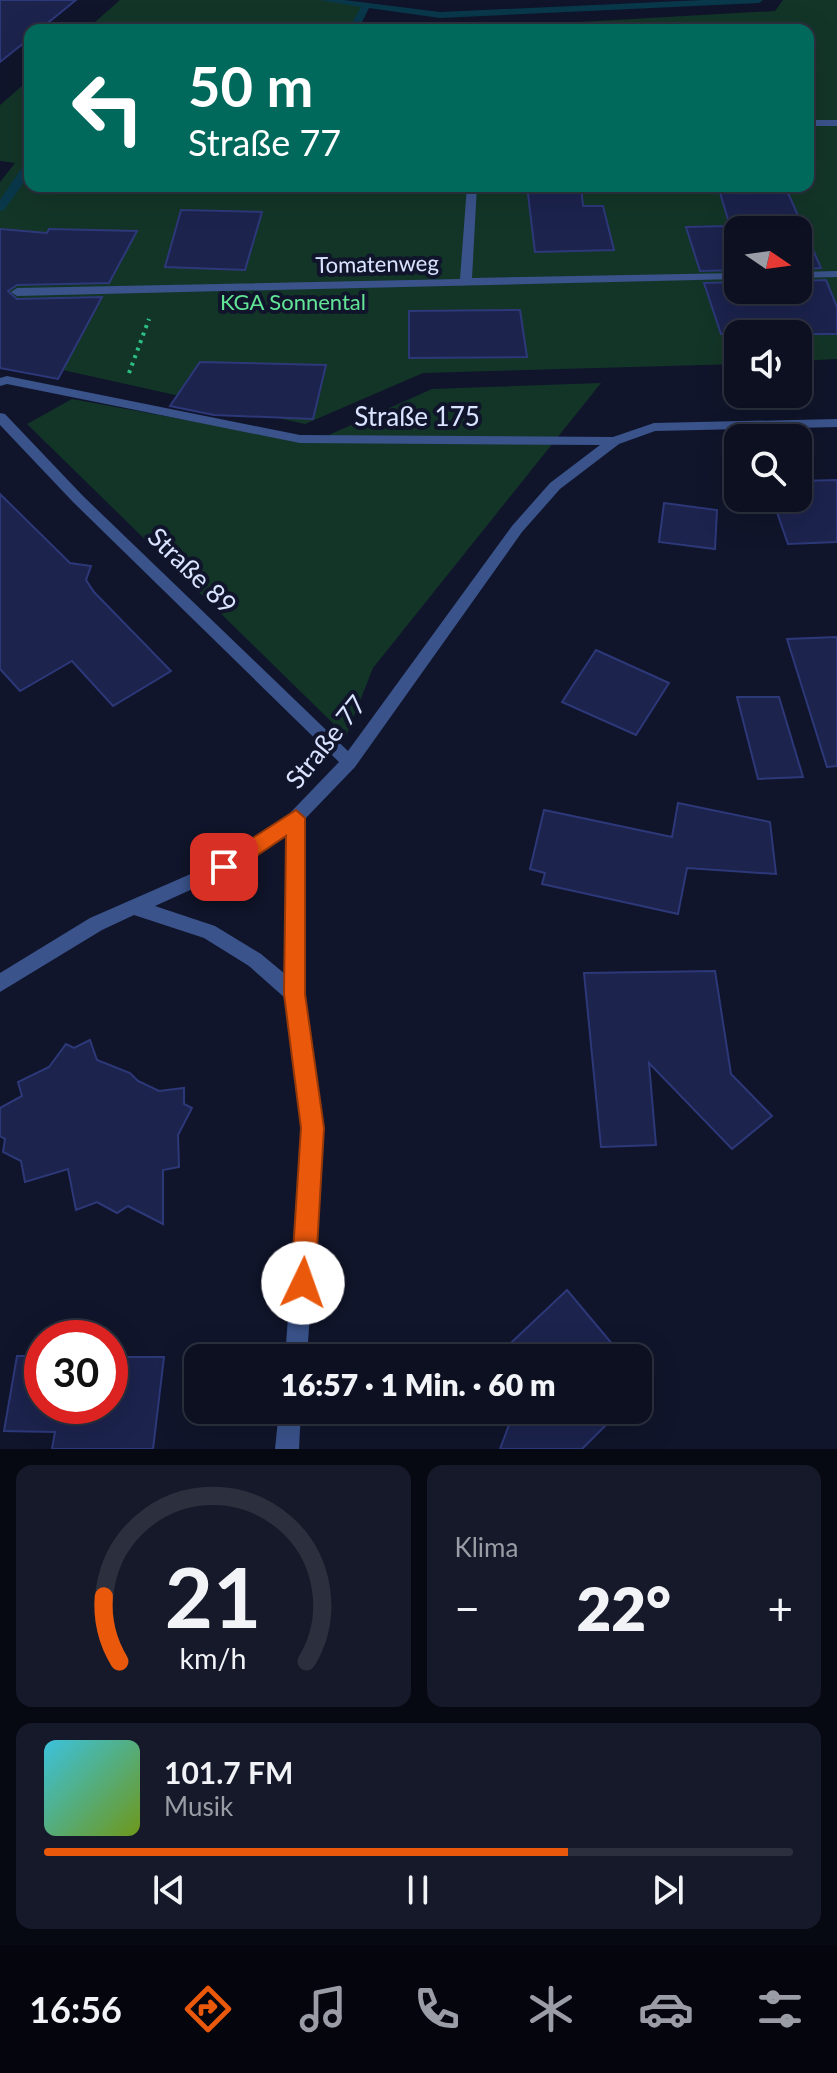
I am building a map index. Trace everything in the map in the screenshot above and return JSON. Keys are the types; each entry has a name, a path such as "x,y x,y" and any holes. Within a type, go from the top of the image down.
{"street":[{"path":"814,123 837,123"},
{"path":"466,282 472,192"},
{"path":"812,275 837,274"},
{"name":"Tomatenweg","path":"17,292 724,276"},
{"name":"Straße 175","path":"0,382 7,380 118,400 300,439 614,441 654,427 837,423"},
{"name":"Straße 89","path":"0,417 78,499 349,762"},
{"name":"Straße 77","path":"0,983 96,924 224,867 296,818 349,762 517,529 555,486 614,441"},
{"path":"296,818 294,994 312,1128 297,1344"},
{"path":"133,907 209,932 255,960 294,994"},
{"path":"287,1449 289,1424"}],"path":[{"path":"118,400 161,288"}],"green space":[{"path":"120,0 324,0 366,6 356,24 93,24"},
{"name":"KGA Sonnental","path":"783,0 837,0 837,359 812,360 812,320 724,320 724,364 423,373 305,424 0,356 0,182 15,163 0,161 0,105 24,84 24,192 814,192 814,24 543,24 775,11"},
{"path":"601,383 373,668 346,736 27,424 72,399 311,443 432,389"}],"building":[{"path":"0,0 76,0 46,24 24,24 24,43 0,62"},
{"path":"528,192 582,192 583,206 603,206 614,250 535,252"},
{"path":"720,192 788,192 798,216 727,216"},
{"path":"181,210 262,212 245,270 165,267"},
{"path":"724,226 724,270 700,271 686,227"},
{"path":"0,229 47,233 49,229 137,231 109,283 17,285 8,291 17,299 102,297 58,379 0,368"},
{"path":"812,248 821,268 812,268"},
{"path":"812,280 826,280 837,307 837,334 812,334 812,320 724,320 724,334 721,334 704,283 724,282 724,304 812,304"},
{"path":"520,310 527,357 409,358 409,311"},
{"path":"200,362 326,365 313,419 214,415 170,406"},
{"path":"837,480 837,542 788,544 777,512 812,512 812,481"},
{"path":"0,494 70,563 91,566 86,580 94,592 171,671 113,706 72,661 20,691 0,669"},
{"path":"664,503 717,510 715,549 659,542"},
{"path":"837,637 837,766 827,767 787,639"},
{"path":"596,650 669,683 636,735 562,702"},
{"path":"737,697 779,697 803,777 758,779"},
{"path":"678,803 770,822 776,874 687,868 678,914 542,884 545,873 530,869 544,810 672,837"},
{"path":"715,971 731,1074 772,1116 732,1149 649,1063 656,1145 601,1147 584,973"},
{"path":"90,1040 97,1060 130,1073 138,1081 159,1091 184,1088 184,1104 192,1108 178,1135 179,1167 163,1170 163,1224 128,1206 117,1213 97,1202 76,1210 68,1169 25,1182 21,1161 3,1152 5,1139 0,1136 0,1108 22,1096 18,1082 49,1067 66,1044 74,1048"},
{"path":"567,1290 612,1344 510,1344"},
{"path":"17,1356 24,1356 24,1424 128,1424 128,1357 164,1357 153,1449 52,1449 55,1432 4,1431"},
{"path":"509,1424 607,1424 582,1449 500,1449"}],"waterway":[{"path":"324,0 440,15 759,0"},
{"path":"356,24 366,6"},
{"path":"0,208 24,172"}],"route":[{"path":"224,867 296,818 294,994 312,1128 303,1283"}]}
